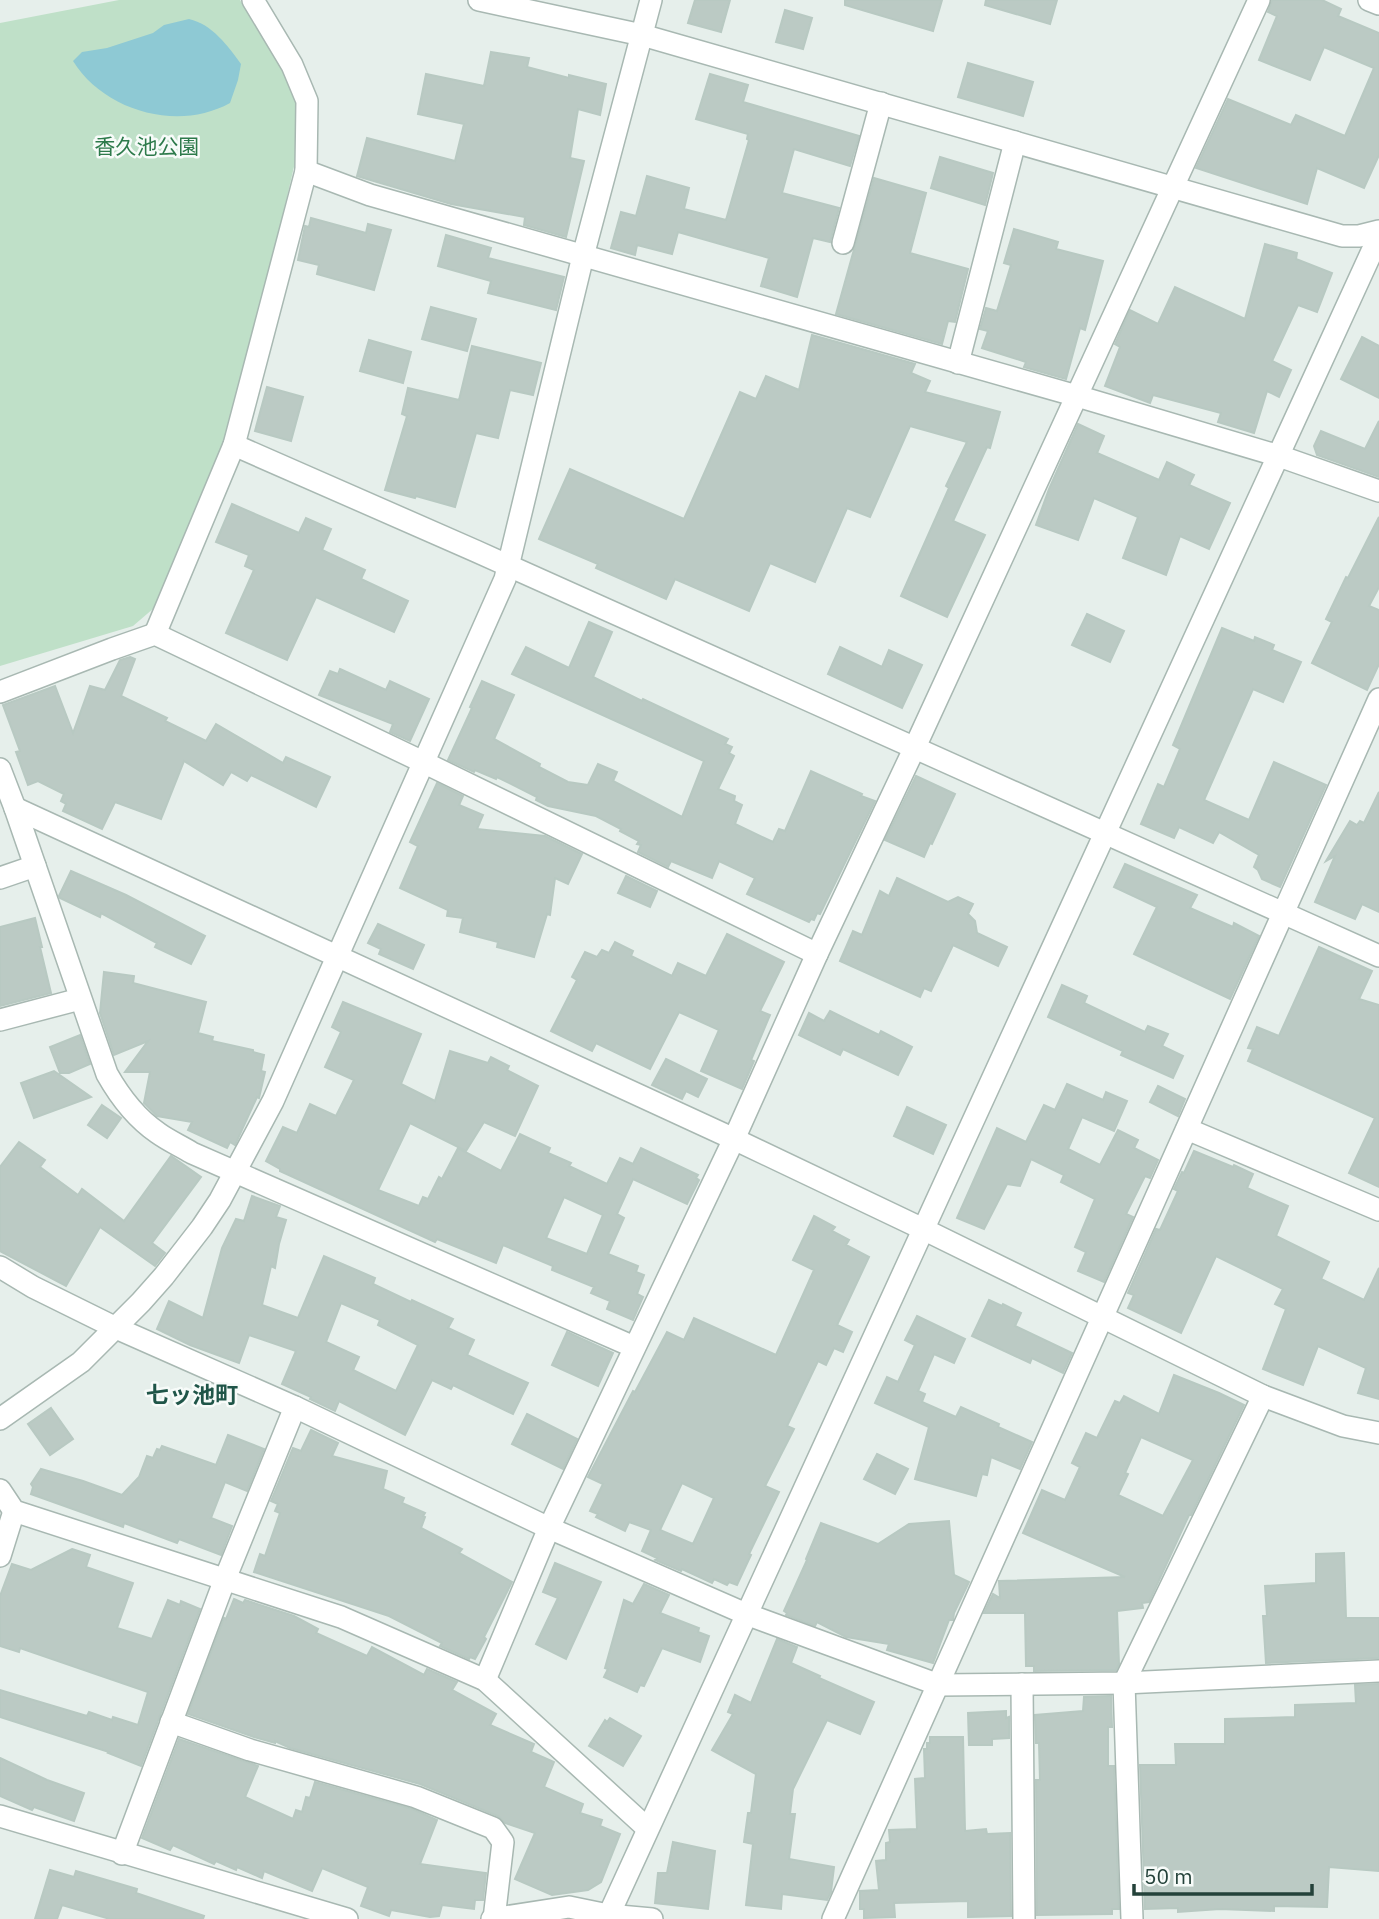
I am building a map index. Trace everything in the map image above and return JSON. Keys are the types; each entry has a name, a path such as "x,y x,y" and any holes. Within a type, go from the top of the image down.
{"street":[{"path":"155,634 234,445 306,171 307,100 292,65 253,0"},
{"path":"479,0 642,35 1342,236 1359,236 1379,231"},
{"path":"0,1419 73,1368 116,1328 164,1276 220,1200 273,1101 505,579 583,256 651,0"},
{"path":"485,1680 549,1528 734,1139 1259,0"},
{"path":"1369,0 1379,4"},
{"path":"843,243 881,103"},
{"path":"958,363 1015,142"},
{"path":"306,171 370,195 1279,456 1379,491"},
{"path":"608,1917 1379,236"},
{"path":"234,445 1105,831 1379,956"},
{"path":"0,692 155,634 817,954"},
{"path":"833,1919 1377,707"},
{"path":"0,769 107,1074 120,1096 134,1112 158,1133 192,1153 634,1346"},
{"path":"15,808 734,1139 1263,1396 1343,1426 1379,1433"},
{"path":"0,878 35,866"},
{"path":"0,1020 80,999"},
{"path":"1187,1129 1379,1210"},
{"path":"0,1267 33,1287 116,1328 295,1407 549,1528 746,1614 939,1685 1124,1683 1379,1671"},
{"path":"1132,1919 1124,1683 1263,1396"},
{"path":"122,1854 225,1579 295,1407"},
{"path":"0,1490 14,1511 341,1616 485,1680 647,1828"},
{"path":"0,1556 14,1511"},
{"path":"1022,1684 1024,1919"},
{"path":"171,1722 250,1750 416,1797 493,1828 503,1842 493,1919 569,1907 608,1917 652,1919"},
{"path":"0,1816 346,1919"}],"green space":[{"name":"香久池公園","path":"119,0 240,0 291,81 302,132 235,422 161,602 133,626 0,666 0,23"}],"water":[{"path":"189,19 212,31 241,64 230,103 210,112 166,116 144,112 103,93 73,61 82,52 107,48 153,33 164,25"}],"building":[{"path":"695,0 730,0 721,32 688,23"},
{"path":"845,0 942,0 933,31 845,5"},
{"path":"986,0 1057,0 1050,24 985,5"},
{"path":"1272,0 1322,0 1341,9 1338,16 1379,33 1379,155 1364,188 1317,168 1307,204 1196,168 1228,99 1291,125 1296,115 1345,136 1374,68 1324,47 1310,80 1259,60 1277,16 1268,12"},
{"path":"785,10 812,18 803,49 776,42"},
{"path":"491,52 529,58 527,67 606,84 600,115 578,109 570,158 584,161 566,237 524,225 525,217 451,204 357,176 367,138 455,161 464,124 418,114 426,74 484,86"},
{"path":"968,63 1033,82 1023,116 958,97"},
{"path":"710,74 748,85 743,102 859,136 850,166 794,149 782,193 839,208 830,242 813,238 797,297 761,286 769,258 678,232 672,254 637,245 635,255 611,248 621,212 636,216 647,176 689,188 684,209 726,220 749,140 748,134 696,119"},
{"path":"940,157 993,173 985,205 931,188"},
{"path":"874,178 926,193 910,253 968,269 955,322 948,321 942,344 836,314"},
{"path":"311,218 366,233 368,224 391,230 374,290 317,274 319,265 298,260 305,226 309,227"},
{"path":"1014,229 1058,242 1056,249 1103,261 1085,330 1080,328 1066,379 1024,367 1026,362 982,348 988,331 980,329 986,308 997,311 1011,265 1004,263"},
{"path":"446,235 491,248 488,258 564,277 556,310 488,293 491,281 438,266"},
{"path":"1265,244 1297,253 1296,259 1332,273 1317,312 1298,305 1272,361 1291,370 1279,397 1267,391 1254,433 1218,422 1221,413 1153,395 1150,403 1105,386 1120,347 1115,344 1130,310 1158,324 1175,287 1245,319"},
{"path":"431,307 476,319 467,351 422,339"},
{"path":"812,335 915,364 911,373 930,381 925,392 1000,412 990,448 987,447 953,521 985,535 947,617 901,596 967,442 910,426 870,517 847,508 815,582 770,563 749,611 675,579 666,599 596,568 598,564 539,539 570,469 684,519 740,392 756,399 766,376 799,390"},
{"path":"1362,337 1379,346 1379,398 1341,379"},
{"path":"369,340 411,352 403,383 360,371"},
{"path":"472,346 541,363 533,395 510,390 498,438 476,433 455,507 385,490 407,416 402,414 408,388 459,400"},
{"path":"267,387 303,397 291,441 255,431"},
{"path":"1379,421 1379,477 1317,455 1314,446 1321,431 1365,449"},
{"path":"1078,424 1104,436 1097,453 1159,480 1167,462 1194,475 1189,485 1230,503 1209,549 1180,536 1166,575 1123,558 1138,517 1094,498 1078,540 1036,525"},
{"path":"232,504 299,533 306,518 331,529 322,550 365,570 361,579 408,601 394,632 316,597 287,660 226,633 254,570 245,566 249,555 216,542"},
{"path":"1379,517 1379,587 1369,606 1379,610 1379,664 1367,690 1312,663 1332,622 1326,619"},
{"path":"1087,614 1124,631 1110,662 1072,645"},
{"path":"589,622 612,632 593,677 728,739 725,744 732,747 729,753 734,756 718,789 735,796 734,801 742,805 735,824 773,842 779,829 785,831 811,771 875,801 820,914 817,913 814,920 809,922 747,894 755,878 719,861 712,878 671,861 668,867 638,852 641,845 637,844 639,841 596,816 548,806 536,800 537,797 497,777 496,779 475,770 474,772 448,760 482,681 514,695 494,739 568,782 588,785 598,764 617,772 613,781 682,817 704,761 512,674 526,647 569,668"},
{"path":"1222,628 1254,641 1255,637 1274,645 1272,650 1301,662 1283,702 1253,689 1204,800 1249,820 1274,762 1326,785 1280,887 1262,879 1254,867 1259,855 1219,832 1213,843 1179,827 1174,838 1141,824 1158,784 1164,787 1180,749 1173,745"},
{"path":"840,647 882,667 889,650 922,665 902,708 828,674"},
{"path":"130,657 135,659 121,696 206,741 216,724 283,763 286,757 330,777 316,807 251,775 247,781 231,772 223,785 184,761 161,819 115,802 102,829 63,811 66,804 61,801 64,794 38,781 28,785 16,752 20,751 3,705 55,686 73,733 90,686 105,690 120,660"},
{"path":"340,669 386,690 390,681 429,699 410,741 390,732 393,724 319,695 330,671 338,674"},
{"path":"916,776 955,794 924,857 885,840"},
{"path":"437,783 463,796 459,805 483,815 477,829 545,836 582,854 568,884 555,878 550,915 547,914 534,957 497,947 498,942 460,932 463,918 447,916 448,910 400,888 418,846 410,842"},
{"path":"1379,792 1379,912 1362,904 1355,919 1315,902 1335,856 1326,861 1350,821 1357,825 1360,821 1364,823"},
{"path":"1125,864 1197,895 1190,908 1233,927 1234,923 1259,936 1230,999 1134,954 1157,907 1114,887"},
{"path":"71,871 126,895 205,936 191,964 155,947 157,943 101,913 100,917 60,898"},
{"path":"626,876 657,891 650,907 618,893"},
{"path":"897,878 948,902 958,897 973,904 968,914 975,921 977,933 1007,947 998,966 953,945 931,991 924,988 920,997 840,961 853,931 862,935 880,891 889,896"},
{"path":"35,918 51,993 0,1006 0,927"},
{"path":"378,924 424,945 413,969 379,954 381,949 368,943"},
{"path":"727,934 784,962 760,1011 770,1015 742,1089 701,1071 719,1030 679,1012 650,1069 596,1043 592,1051 551,1031 577,980 572,977 585,952 597,957 602,950 609,953 615,942 633,951 631,956 672,976 678,963 706,976"},
{"path":"1319,947 1372,971 1359,999 1379,1005 1379,1187 1349,1173 1375,1118 1248,1061 1253,1049 1248,1048 1257,1027 1279,1036"},
{"path":"104,972 134,976 133,983 206,1002 198,1033 213,1037 212,1041 264,1055 261,1071 265,1072 259,1098 257,1097 235,1145 230,1142 227,1148 188,1130 192,1122 157,1116 144,1103 150,1072 125,1072 148,1041 114,1055 100,1013"},
{"path":"1062,985 1087,996 1084,1003 1145,1032 1148,1026 1168,1034 1162,1046 1183,1056 1173,1078 1121,1055 1123,1051 1048,1017"},
{"path":"343,1002 421,1034 401,1084 435,1101 450,1051 488,1063 491,1057 509,1066 507,1070 538,1086 515,1136 484,1122 466,1151 410,1123 378,1190 419,1206 423,1197 428,1199 439,1177 442,1179 458,1148 501,1171 520,1134 550,1148 548,1153 571,1163 569,1166 607,1184 620,1158 633,1164 641,1148 698,1175 696,1178 699,1180 687,1204 633,1179 617,1214 624,1218 608,1254 638,1266 636,1272 644,1275 637,1294 643,1297 633,1320 607,1309 610,1301 591,1293 594,1287 552,1270 553,1266 503,1245 496,1263 437,1239 435,1242 280,1171 266,1161 283,1127 297,1133 310,1104 336,1116 354,1080 325,1067 341,1032 332,1027","holes":["564,1197 603,1215 587,1254 546,1238"]},
{"path":"830,1011 879,1035 881,1031 912,1047 898,1075 843,1049 840,1055 799,1035 809,1013 824,1021"},
{"path":"80,1035 90,1064 69,1073 60,1073 50,1047"},
{"path":"666,1059 707,1079 698,1097 686,1091 682,1099 652,1085"},
{"path":"54,1071 91,1097 34,1118 21,1083"},
{"path":"1067,1084 1103,1100 1106,1092 1127,1101 1114,1131 1082,1117 1068,1149 1100,1165 1118,1130 1138,1140 1134,1148 1158,1160 1150,1178 1145,1176 1126,1214 1133,1217 1104,1282 1078,1271 1086,1252 1075,1247 1095,1199 1061,1182 1064,1175 1031,1159 1020,1186 1007,1184 984,1229 957,1218 997,1128 1026,1142 1044,1105 1055,1110"},
{"path":"1158,1086 1185,1099 1178,1116 1150,1102"},
{"path":"102,1105 121,1118 107,1138 88,1125"},
{"path":"907,1107 946,1125 933,1154 894,1136"},
{"path":"19,1142 45,1160 40,1167 78,1195 82,1189 124,1221 171,1156 201,1177 152,1243 165,1253 155,1266 100,1227 66,1286 0,1251 0,1167"},
{"path":"1194,1151 1253,1174 1247,1188 1288,1206 1276,1236 1329,1262 1321,1279 1364,1300 1379,1268 1379,1399 1358,1393 1366,1368 1318,1346 1303,1385 1263,1369 1286,1309 1275,1304 1283,1289 1216,1256 1181,1333 1128,1308 1134,1295 1128,1293 1156,1229 1160,1230 1178,1191 1174,1189"},
{"path":"252,1196 280,1206 276,1217 286,1220 275,1268 271,1266 262,1305 298,1318 324,1256 375,1278 373,1284 453,1319 448,1328 474,1340 467,1355 528,1383 513,1414 453,1385 451,1389 432,1380 405,1435 339,1401 335,1411 282,1384 296,1351 249,1335 239,1363 190,1345 157,1329 169,1301 203,1318 222,1248 236,1219 244,1221","holes":["341,1303 380,1320 378,1325 418,1345 396,1391 353,1370 359,1357 326,1342"]},
{"path":"814,1216 835,1227 832,1231 849,1240 846,1245 869,1257 837,1325 852,1332 843,1352 834,1348 826,1365 818,1361 787,1426 794,1429 765,1486 779,1492 737,1585 729,1582 727,1585 714,1579 712,1583 655,1560 657,1558 642,1551 651,1530 629,1522 625,1531 596,1517 598,1514 590,1511 603,1484 588,1477 667,1332 684,1340 694,1318 776,1355 814,1270 793,1260","holes":["682,1483 714,1498 693,1544 660,1530"]},
{"path":"989,1300 1021,1313 1015,1326 1072,1353 1063,1373 1032,1358 1030,1363 972,1336"},
{"path":"917,1316 965,1339 954,1363 934,1354 918,1391 925,1394 922,1402 956,1417 961,1407 1032,1442 1020,1469 991,1457 987,1475 982,1474 976,1496 915,1479 929,1427 875,1403 887,1377 898,1382 915,1345 905,1340"},
{"path":"567,1332 613,1353 598,1386 552,1365"},
{"path":"1174,1375 1244,1405 1149,1602 1142,1603 1143,1608 1117,1611 1119,1664 1116,1670 1034,1671 1034,1666 1026,1666 1025,1613 984,1613 993,1594 1000,1598 999,1581 1125,1577 1023,1533 1042,1490 1065,1500 1080,1467 1072,1463 1086,1433 1097,1438 1115,1401 1120,1403 1124,1396 1159,1414","holes":["1141,1437 1193,1460 1163,1516 1118,1495"]},
{"path":"51,1408 73,1439 50,1455 28,1424"},
{"path":"527,1414 577,1439 563,1469 512,1444"},
{"path":"311,1430 338,1443 332,1456 387,1471 383,1489 404,1498 402,1503 425,1513 421,1528 462,1549 459,1553 512,1582 475,1659 440,1646 442,1643 389,1616 254,1572 260,1554 265,1556 280,1513 275,1511 278,1504 271,1501 293,1448 301,1451"},
{"path":"228,1435 264,1449 247,1491 225,1482 211,1518 232,1526 221,1555 179,1539 177,1543 124,1523 123,1527 31,1494 31,1484 41,1469 122,1495 139,1477 147,1456 153,1458 157,1449 160,1450 162,1446 216,1465"},
{"path":"877,1454 908,1469 895,1494 864,1479"},
{"path":"949,1521 954,1575 969,1582 953,1620 949,1620 933,1663 887,1650 889,1644 846,1637 817,1622 815,1626 786,1615 784,1611 821,1523 878,1544 909,1524"},
{"path":"72,1549 90,1555 86,1567 133,1583 117,1628 152,1639 168,1600 180,1605 181,1601 200,1609 141,1766 109,1752 0,1717 0,1690 87,1716 89,1712 138,1725 148,1692 20,1648 19,1652 0,1646 0,1596 12,1564 31,1570"},
{"path":"1344,1553 1346,1618 1379,1618 1379,1658 1266,1663 1263,1616 1267,1616 1265,1586 1316,1583 1316,1554"},
{"path":"555,1563 601,1582 566,1659 536,1644 558,1598 543,1592"},
{"path":"644,1584 669,1595 660,1613 699,1628 698,1632 709,1636 700,1662 662,1648 644,1686 640,1685 637,1692 604,1677 624,1600 633,1604"},
{"path":"234,1599 294,1616 318,1629 316,1633 367,1656 372,1647 424,1675 427,1669 457,1682 452,1690 496,1714 490,1725 534,1744 531,1752 554,1762 544,1787 583,1804 580,1813 602,1820 600,1826 620,1834 601,1882 588,1890 552,1895 515,1879 535,1833 505,1823 498,1816 420,1784 290,1748 188,1714 224,1618 226,1619"},
{"path":"777,1639 797,1647 791,1663 874,1702 860,1734 827,1720 793,1789 790,1814 795,1814 789,1859 834,1867 831,1892 827,1900 782,1894 781,1909 746,1905 753,1844 744,1842 756,1774 712,1750 733,1714 728,1712 735,1695 751,1703"},
{"path":"1379,1684 1379,1871 1329,1867 1327,1907 1274,1906 1274,1911 1220,1909 1178,1912 1178,1908 1145,1909 1140,1765 1176,1765 1175,1744 1225,1744 1225,1719 1295,1717 1295,1705 1356,1703 1355,1685"},
{"path":"1111,1696 1112,1727 1108,1727 1108,1766 1114,1766 1119,1909 1112,1909 1112,1914 1037,1915 1036,1780 1040,1780 1035,1715 1083,1711 1084,1697"},
{"path":"1006,1711 1006,1718 1009,1717 1009,1738 992,1739 992,1745 969,1745 968,1713"},
{"path":"610,1718 641,1736 623,1766 589,1746 605,1720 607,1722"},
{"path":"930,1737 963,1737 965,1831 986,1829 987,1834 1010,1833 1011,1916 968,1917 968,1901 894,1903 895,1917 864,1918 864,1909 860,1909 860,1891 879,1890 876,1861 886,1860 886,1843 890,1842 889,1830 917,1829 915,1779 925,1778 924,1749 927,1749 927,1743 930,1743"},
{"path":"179,1739 258,1766 245,1797 293,1819 296,1810 302,1812 306,1797 310,1798 315,1782 412,1809 437,1820 420,1864 486,1873 483,1900 475,1900 474,1909 442,1905 439,1916 430,1917 391,1910 389,1916 361,1906 368,1887 322,1868 312,1891 264,1871 262,1878 237,1867 236,1870 216,1861 214,1864 173,1845 170,1850 142,1838"},
{"path":"0,1758 47,1780 84,1793 74,1821 34,1807 32,1810 0,1796"},
{"path":"673,1842 715,1851 708,1909 655,1903 658,1873 667,1873"},
{"path":"50,1870 74,1877 76,1871 137,1889 136,1893 204,1916 203,1919 110,1919 62,1905 57,1919 35,1919"}],"district":[{"name":"七ッ池町","path":"192,1395"}]}
